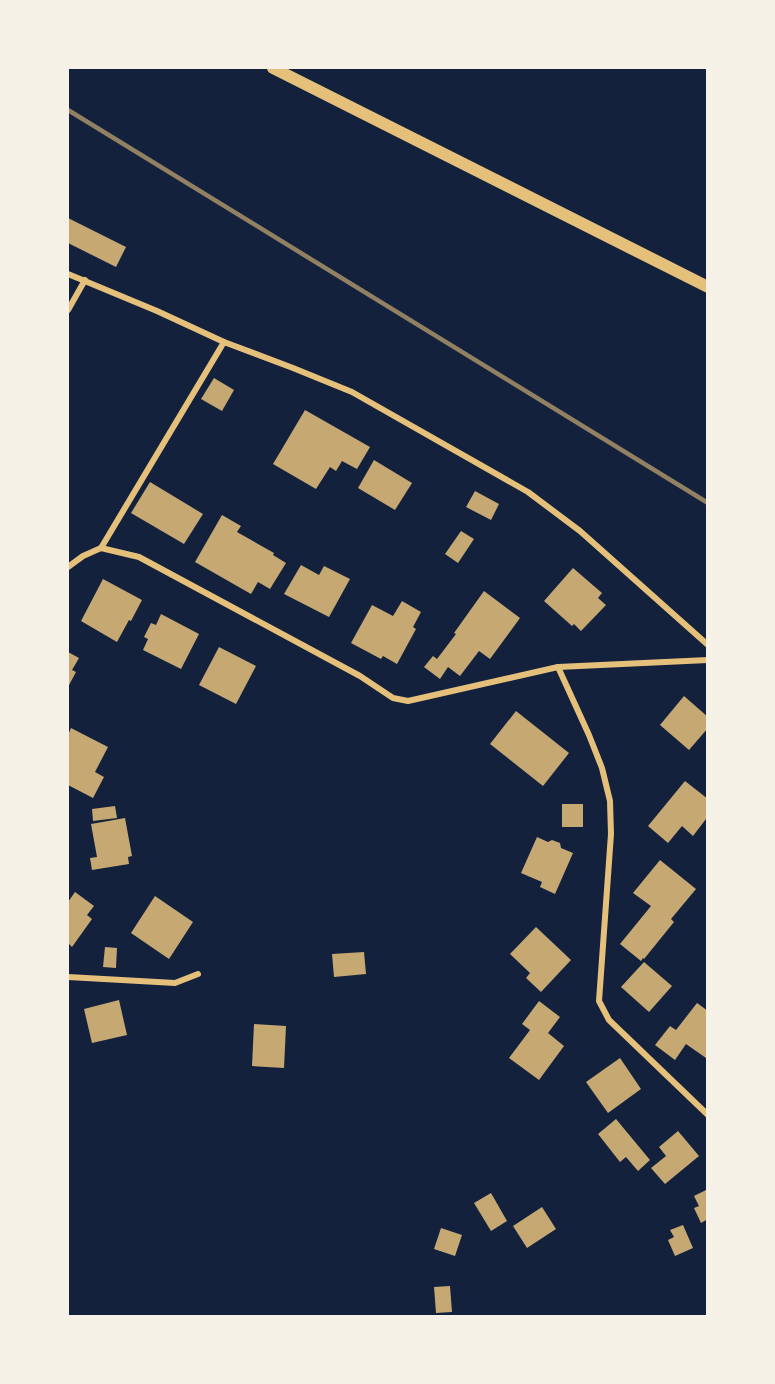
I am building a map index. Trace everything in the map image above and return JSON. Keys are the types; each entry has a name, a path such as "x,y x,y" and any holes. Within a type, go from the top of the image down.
{"main road":[{"path":"273,68 708,287"}],"street":[{"path":"68,274 224,342 352,392 528,492 580,531 708,645"},
{"path":"68,310 85,280"},
{"path":"68,567 83,556 101,548 224,342"},
{"path":"101,548 139,557 360,676 393,698 408,701 558,667 708,660"},
{"path":"558,667 602,768 610,801 611,834 599,1001 609,1020 708,1115"},
{"path":"68,977 175,983 198,974"}],"building":[{"path":"68,218 126,247 116,267 68,243"},
{"path":"214,378 234,390 222,411 201,399"},
{"path":"305,410 370,447 357,469 342,461 336,471 330,467 316,489 273,464"},
{"path":"374,460 412,483 395,510 358,488"},
{"path":"150,482 203,514 184,544 131,513"},
{"path":"475,491 499,504 491,520 466,507"},
{"path":"222,515 241,526 237,532 274,553 273,555 286,563 270,589 258,582 251,594 195,562"},
{"path":"461,531 474,539 458,563 445,554"},
{"path":"301,565 319,575 324,566 350,579 329,617 284,594"},
{"path":"573,568 602,593 598,598 606,605 581,631 544,601"},
{"path":"103,579 142,600 117,642 81,621"},
{"path":"484,591 520,618 490,659 479,651 460,676 448,667 440,679 424,667 433,656 437,659"},
{"path":"402,601 421,612 413,627 416,629 397,664 383,656 381,659 351,643 372,605 393,616"},
{"path":"161,614 199,634 181,669 143,650 148,639 144,637 151,623 156,625"},
{"path":"219,647 256,666 236,704 199,685"},
{"path":"68,652 79,658 72,670 76,672 68,687"},
{"path":"684,696 708,717 708,728 689,750 660,725"},
{"path":"516,711 569,753 543,786 490,744"},
{"path":"71,728 108,747 95,772 104,777 93,798 68,785 68,735"},
{"path":"685,781 708,799 708,820 706,819 693,836 682,826 668,843 648,826"},
{"path":"562,804 583,804 583,827 562,827"},
{"path":"115,806 117,818 93,821 92,809"},
{"path":"125,818 132,856 128,857 129,864 92,870 90,858 97,857 91,824"},
{"path":"537,837 548,842 552,840 560,843 561,848 573,853 555,894 540,887 542,882 521,873"},
{"path":"660,860 696,889 671,919 674,922 641,961 620,944 651,906 633,893"},
{"path":"75,892 94,906 87,915 92,919 72,947 68,943 68,902"},
{"path":"155,896 193,922 169,959 131,933"},
{"path":"536,927 571,960 541,992 526,978 530,973 510,954"},
{"path":"105,947 117,948 116,968 103,967"},
{"path":"364,952 366,974 334,977 332,954"},
{"path":"644,962 672,986 649,1012 621,987"},
{"path":"119,1000 127,1035 92,1043 84,1009"},
{"path":"539,1001 560,1017 548,1033 564,1046 539,1080 509,1058 530,1030 522,1024"},
{"path":"697,1003 708,1011 708,1055 706,1058 686,1044 675,1060 655,1045 670,1026 676,1030"},
{"path":"254,1024 286,1026 284,1068 252,1066"},
{"path":"620,1058 641,1089 608,1113 586,1082"},
{"path":"616,1119 650,1160 638,1171 626,1157 620,1162 598,1134"},
{"path":"678,1131 699,1156 665,1184 651,1168 666,1156 659,1147"},
{"path":"708,1189 708,1219 701,1223 694,1208 699,1206 694,1196"},
{"path":"491,1193 507,1221 491,1231 474,1203"},
{"path":"542,1207 556,1229 527,1248 513,1226"},
{"path":"683,1225 693,1248 675,1256 668,1240 674,1237 670,1230"},
{"path":"441,1228 462,1235 455,1256 434,1249"},
{"path":"450,1286 452,1312 436,1313 434,1287"}],"railway":[{"path":"68,110 708,503"}]}
